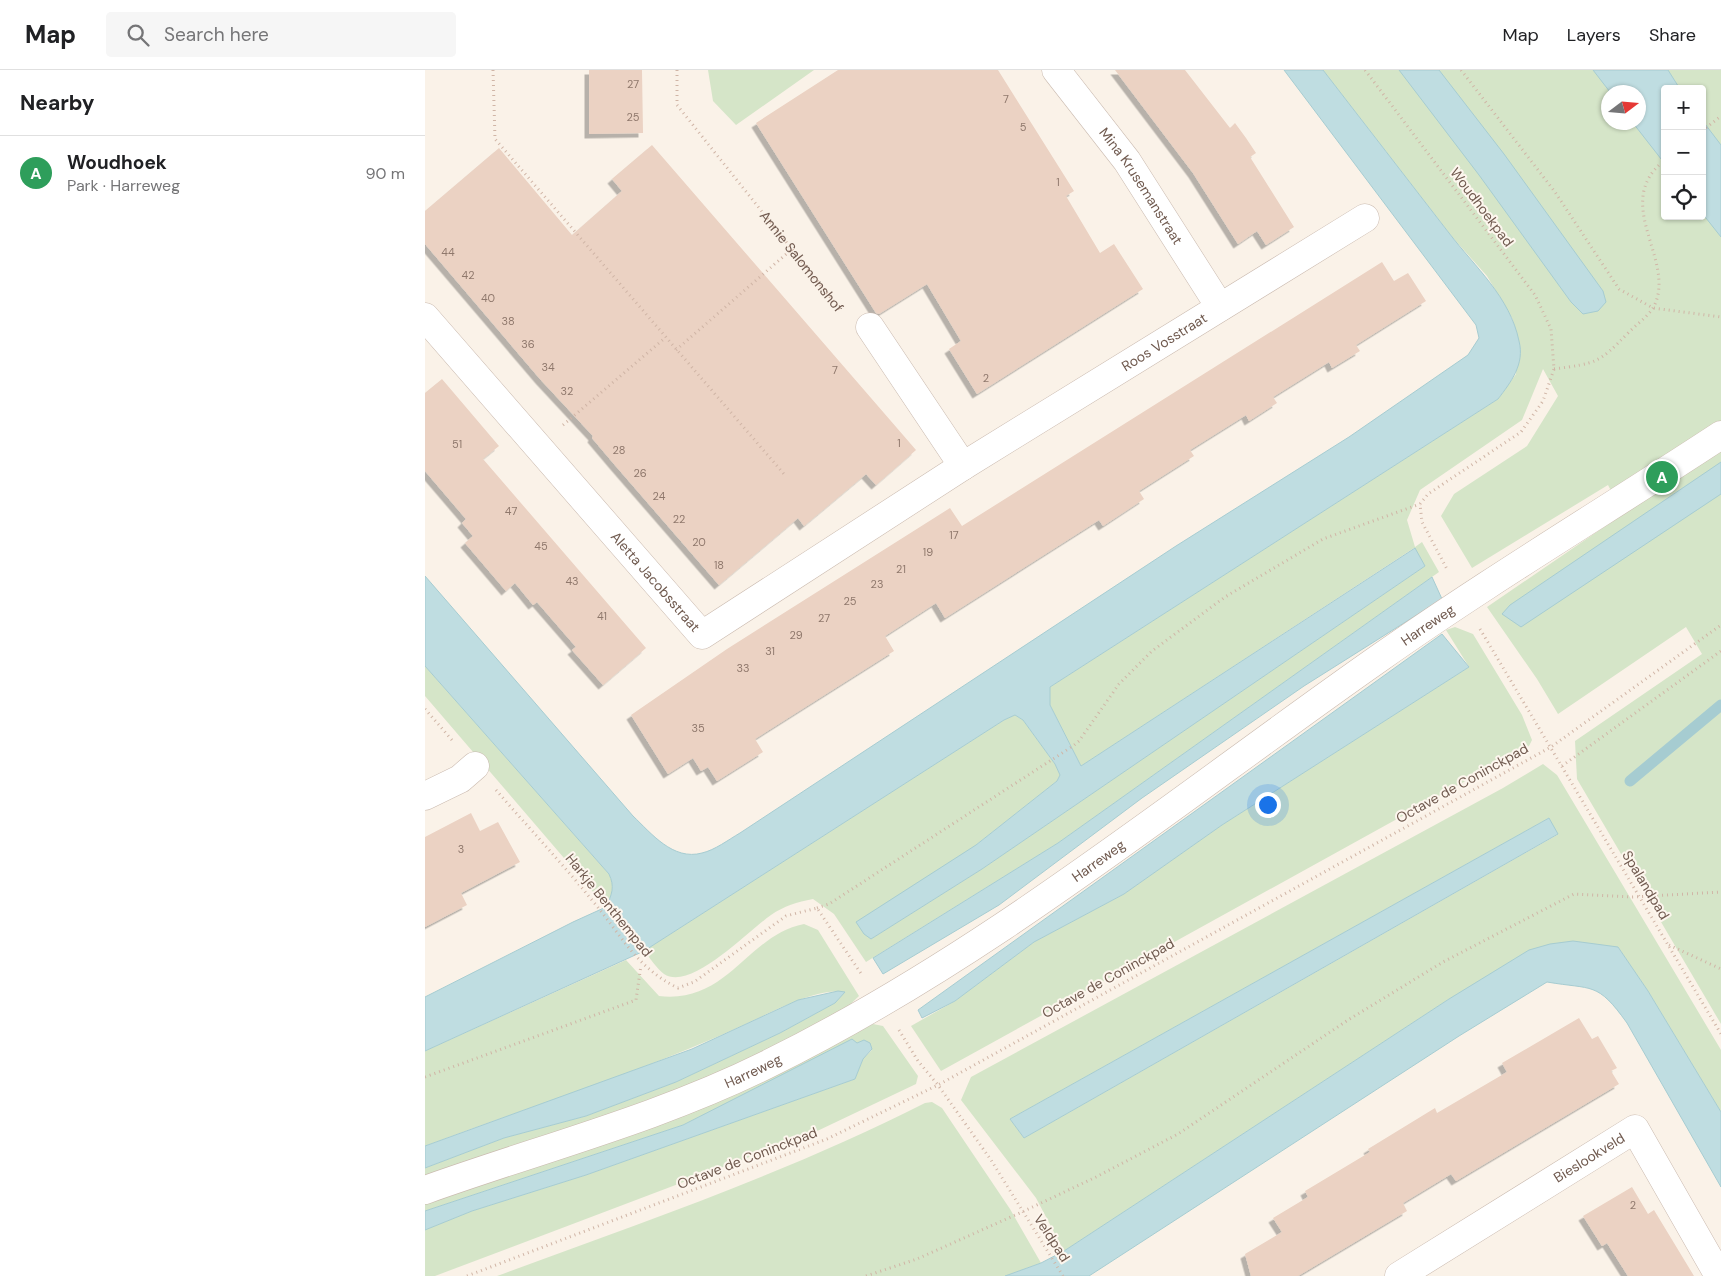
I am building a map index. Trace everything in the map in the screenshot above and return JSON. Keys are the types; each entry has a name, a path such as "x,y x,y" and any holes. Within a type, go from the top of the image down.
{"street":[{"name":"Mina Krusemanstraat","path":"1056,70 1127,162 1220,307"},
{"name":"Roos Vosstraat","path":"963,466 1365,218"},
{"name":"Aletta Jacobsstraat","path":"425,317 702,635 963,466"},
{"path":"870,327 963,466"},
{"name":"Harreweg","path":"425,1190 496,1164 591,1136 667,1108 764,1067 882,1004 1103,857 1380,657 1721,435"},
{"path":"425,796 460,779 475,766"},
{"name":"Bieslookveld","path":"1399,1276 1635,1130 1719,1276"}],"path":[{"path":"493,70 495,139 675,350 784,474"},
{"name":"Annie Salomonshof","path":"677,70 677,105 848,319 870,327"},
{"name":"Woudhoekpad","path":"1365,70 1535,295 1551,329 1554,368 1590,364 1606,356 1653,308"},
{"path":"1461,70 1555,192 1619,289 1653,308 1721,316"},
{"path":"1703,130 1721,116"},
{"path":"1653,308 1660,279 1645,229 1643,186 1653,169 1661,163"},
{"path":"675,350 792,249"},
{"path":"532,440 553,421 560,428 665,338"},
{"path":"882,1004 817,908 829,904 982,804 1050,763 1073,746 1079,741 1119,684 1152,651 1225,597 1323,539 1421,504"},
{"name":"Octave de Coninckpad","path":"467,1276 827,1139 938,1085 1551,747 1721,625"},
{"path":"1562,766 1721,651"},
{"name":"Harkje Benthempad","path":"425,709 592,900 641,964 659,978 678,988 694,982 786,916 817,908"},
{"name":"Spalandpad","path":"1551,747 1721,1034"},
{"path":"865,1276 917,1259 1022,1212 1096,1177 1178,1134 1348,1020 1443,962 1574,894 1639,896 1721,892"},
{"path":"1668,944 1721,969"},
{"path":"425,1077 635,1000 641,964"},
{"name":"Veldpad","path":"882,1004 918,1061 938,1085 991,1160 1063,1276"}],"green space":[{"path":"708,70 814,70 736,125 713,101"},
{"path":"1323,70 1721,70 1721,1024 1577,779 1575,741 1702,654 1686,627 1558,714 1537,679 1487,607 1623,514 1608,485 1472,568 1441,516 1454,494 1527,446 1558,396 1543,369 1522,420 1420,490 1407,520 1415,547 1422,542 1439,572 1058,843 866,962 834,914 813,899 791,905 776,912 719,957 689,974 675,977 664,974 644,951 1004,720 1015,715 1023,720 1055,764 1060,775 1057,781 976,845 871,939 982,869 1425,566 1414,548 1081,766 1050,705 1050,687 1498,399 1516,374 1513,320 1487,276 1453,238"},
{"path":"1455,627 1473,634 1522,715 1532,740 1529,746 941,1071 911,1026 955,1001 1034,942 1124,894 1222,825 1469,667 1446,630"},
{"path":"425,666 609,874 612,891 606,907 425,696"},
{"path":"1543,764 1557,775 1721,1050 1721,1112 1648,991 1618,947 1449,999 1064,1251 1036,1198 961,1100 971,1077 1503,788","holes":["1549,818 1557,835 1024,1138 1010,1119"]},
{"path":"804,924 818,930 859,996 840,1014 731,1070 590,1123 517,1144 425,1178 425,1168 504,1138 586,1116 676,1082 780,1033 835,1003 844,993 823,993 796,1001 668,1057 588,1088 425,1146 425,1051 626,960 659,996 683,996 703,990 721,980 767,941 784,931"},
{"path":"873,1024 883,1026 918,1076 916,1084 813,1133 435,1276 425,1276 425,1230 472,1211 586,1175 855,1079 863,1059 872,1050 744,1096 683,1125 425,1211 425,1203 751,1086"},
{"path":"932,1102 942,1108 1010,1209 1041,1263 1005,1276 497,1276 767,1175 925,1103"}],"water":[{"path":"1284,70 1323,70 1500,296 1508,310 1519,341 1520,357 1516,372 1498,399 1050,687 1050,705 1081,766 1415,548 1425,566 982,869 871,939 864,934 856,922 976,845 1057,781 1060,775 1055,764 1023,720 1015,715 1004,720 644,951 425,1051 425,997 606,907 612,887 609,874 425,666 425,576 633,816 663,844 672,849 691,854 707,852 740,833 1176,546 1349,437 1468,355 1479,338 1476,325"},
{"path":"1399,70 1439,70 1504,154 1603,291 1606,302 1598,311 1583,314 1571,302 1479,175"},
{"path":"1593,70 1668,70 1677,85 1661,85 1661,159 1638,130 1646,130 1646,85 1605,85"},
{"path":"1706,125 1721,145 1721,237 1706,218"},
{"path":"1721,462 1721,494 1521,627 1502,614 1510,605"},
{"path":"1432,577 1442,599 1304,686 1142,798 999,905 883,974 873,958 1058,843"},
{"path":"1442,634 1469,667 1222,825 1124,894 1034,942 955,1001 922,1018 918,1010"},
{"path":"1549,818 1558,834 1024,1138 1010,1119"},
{"path":"1573,941 1618,947 1648,991 1721,1112 1721,1187 1627,1023 1617,1010 1601,994 1593,990 1585,987 1547,982 1459,1036 1089,1276 1005,1276 1041,1263 1064,1251 1449,999 1529,950 1550,944"},
{"path":"838,991 845,992 835,1003 780,1033 676,1082 586,1116 504,1138 425,1168 425,1146 692,1049 798,1000"},
{"path":"852,1039 857,1043 864,1040 870,1043 872,1049 863,1059 855,1079 586,1175 472,1211 425,1230 425,1211 683,1125"}],"building":[{"path":"589,70 642,70 643,133 589,134"},
{"path":"838,70 998,70 1074,191 1066,196 1100,253 1114,244 1143,289 977,394 949,349 961,341 927,284 879,314 876,313 756,123"},
{"path":"1115,70 1185,70 1230,128 1235,123 1246,138 1256,153 1250,157 1294,227 1266,245 1257,231 1238,244 1193,173"},
{"path":"652,145 916,450 876,485 866,474 804,526 798,518 719,585 592,438 593,436 540,379 425,244 425,211 499,148 572,235 622,191 612,179"},
{"path":"1382,262 1394,281 1408,273 1426,301 1356,345 1360,351 1332,368 1329,362 1273,397 1277,403 1249,421 1246,415 1190,450 1194,456 1139,491 1144,499 1103,526 1099,520 945,618 936,603 885,636 894,651 755,739 763,752 717,781 708,767 701,771 693,758 668,774 631,715 727,649 950,508 962,526"},
{"path":"442,379 499,446 483,459 646,648 603,685 572,650 576,647 537,602 533,605 515,583 506,591 465,543 473,536 462,523 466,519 425,471 425,393"},
{"path":"471,813 480,831 498,822 520,862 461,893 467,905 425,927 425,837"},
{"path":"1579,1018 1592,1039 1598,1036 1617,1068 1611,1071 1619,1084 1456,1181 1451,1174 1403,1203 1407,1211 1298,1276 1251,1276 1245,1254 1282,1232 1273,1218 1308,1197 1305,1191 1370,1152 1368,1149 1435,1108 1437,1113 1507,1072 1502,1063"},
{"path":"1632,1187 1648,1214 1654,1210 1694,1276 1628,1276 1607,1243 1602,1246 1583,1216"}],"waterway":[{"path":"1630,781 1721,705"}],"place":[{"name":"Woudhoek","path":"1662,477"}]}
